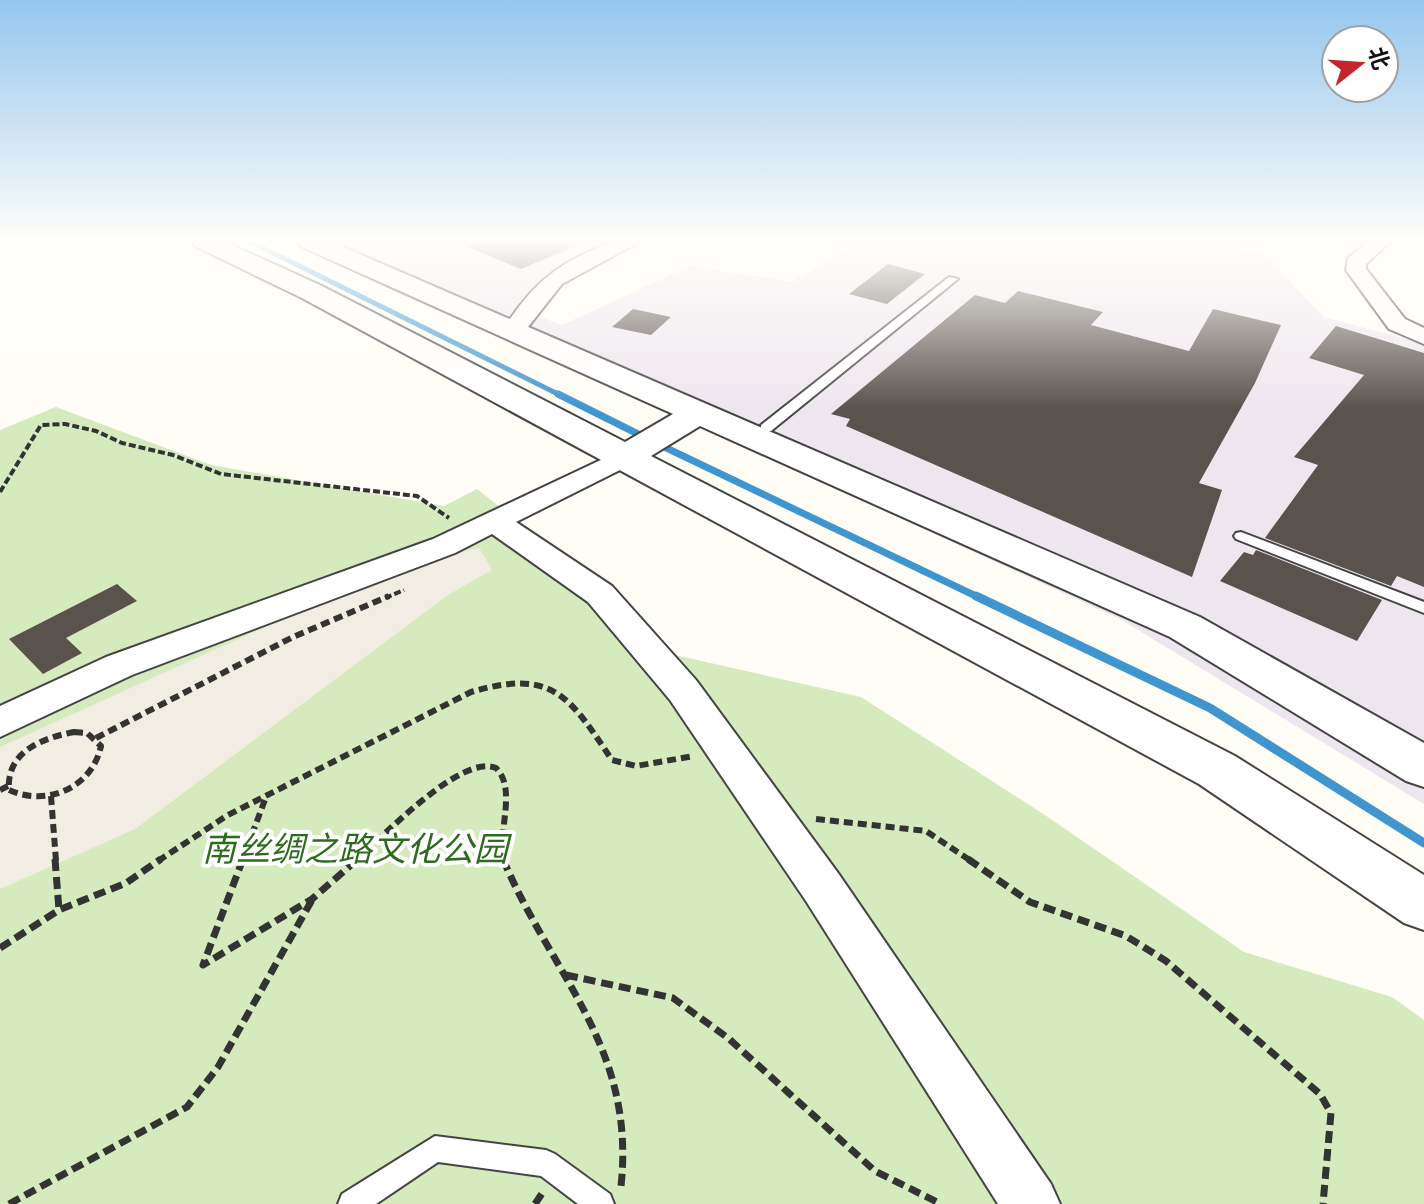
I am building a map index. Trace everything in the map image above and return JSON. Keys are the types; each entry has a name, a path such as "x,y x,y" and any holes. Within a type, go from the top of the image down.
{"street":[{"path":"322,297 1217,770 1424,905"},
{"path":"445,297 766,428 1199,614 1424,742"},
{"path":"452,297 699,413 1185,627 1424,767"},
{"path":"438,359 513,325 534,297"},
{"path":"1377,297 1397,324 1424,337"},
{"path":"0,723 119,666 486,527 624,457 699,413"},
{"path":"486,527 600,594 683,690 723,752 822,887 1031,1204"}],"lane":[{"path":"766,428 930,297"},
{"path":"1241,536 1424,608"},
{"path":"352,1204 435,1149 546,1163 610,1198"}],"path":[{"path":"0,492 41,425 65,424 96,431 122,443 173,455 221,474 417,496 486,527"},
{"path":"96,738 101,746 96,765 75,785 51,796 18,796 8,786 9,770 16,758 43,739 74,732 96,738 293,637 418,584"},
{"path":"0,948 59,910 126,883 228,815 471,692 500,681 527,680 552,687 576,708 612,760 636,766 723,752"},
{"path":"266,797 203,965 312,899 456,774 481,765 493,766 500,772 505,784 497,847 521,900 565,974 605,1052 625,1131 626,1166 610,1198"},
{"path":"0,790 8,786"},
{"path":"51,796 59,910"},
{"path":"775,822 812,818 926,831 1030,902 1126,936 1166,961 1320,1094 1331,1113 1323,1204"},
{"path":"9,1204 187,1107 218,1067 312,899"},
{"path":"565,974 673,998 728,1038 875,1171 941,1204"}],"shaded area":[{"path":"418,297 528,297 526,312 562,325 622,297 1305,297 1324,317 1424,344 1424,804 1120,619"},
{"path":"479,548 492,570 448,595 135,829 0,889 0,747 344,591 454,553"}],"green space":[{"name":"南丝绸之路文化公园","path":"56,407 211,465 444,506 477,489 650,625 675,655 861,697 1045,815 1244,952 1392,997 1424,1020 1424,1204 0,1204 0,430"}],"building":[{"path":"861,297 896,297 887,304"},
{"path":"972,297 1005,303 1011,297 1043,297 1103,312 1091,325 1189,351 1213,309 1281,325 1255,383 1199,483 1222,490 1192,577 846,426 850,419 831,414"},
{"path":"633,309 671,317 651,335 612,327"},
{"path":"1336,326 1424,353 1424,587 1397,576 1391,586 1265,538 1318,465 1294,457 1364,375 1309,358"},
{"path":"1256,550 1382,600 1357,641 1220,581 1244,552 1253,555"},
{"path":"117,584 137,601 66,638 82,653 43,674 9,639"}],"waterway":[{"path":"362,297 562,396"},
{"path":"558,394 562,396"},
{"path":"562,396 646,438"},
{"path":"658,444 980,598"},
{"path":"976,596 1210,708 1424,843"}]}
